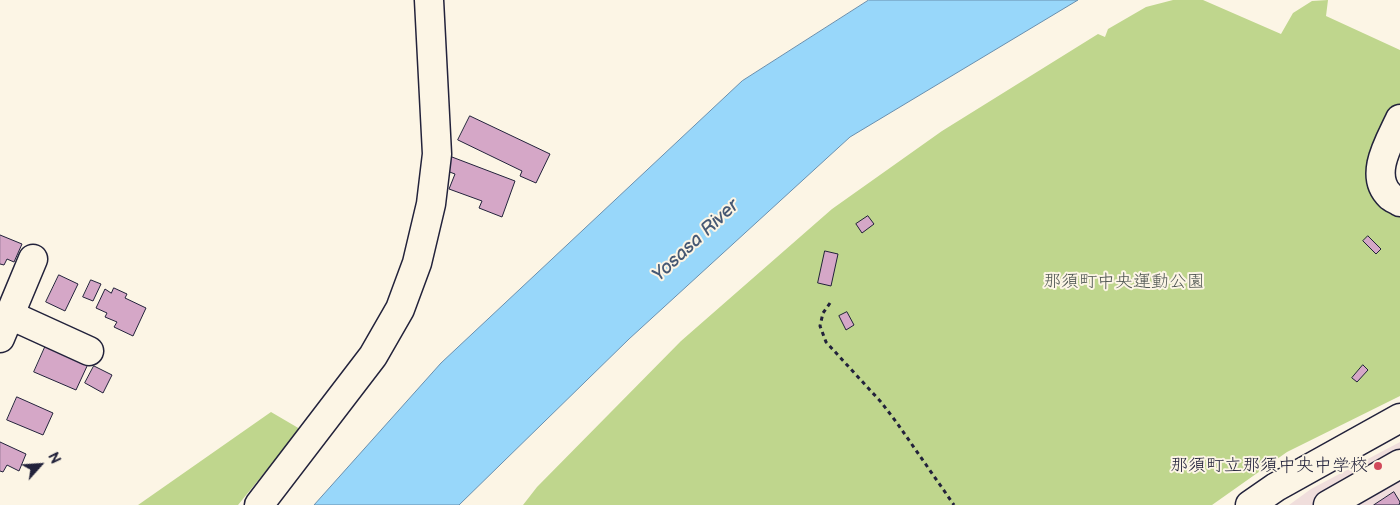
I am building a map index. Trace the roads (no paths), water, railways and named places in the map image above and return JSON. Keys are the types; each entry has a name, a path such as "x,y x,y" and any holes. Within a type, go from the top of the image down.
{"street":[{"path":"259,505 373,356 400,309 417,263 431,204 437,154 429,0"},
{"path":"1400,119 1382,156 1380,181 1390,196 1400,202"},
{"path":"33,259 5,327 89,351"},
{"path":"1250,505 1276,487 1400,418"},
{"path":"1328,505 1400,464"}],"water":[{"name":"Yosasa River","path":"869,0 1078,0 850,137 629,339 459,505 314,505 441,363 742,81"}],"place":[{"name":"那須町立那須中央中学校","path":"1378,466"}],"park label":[{"name":"那須町中央運動公園","path":"1124,282"}]}
